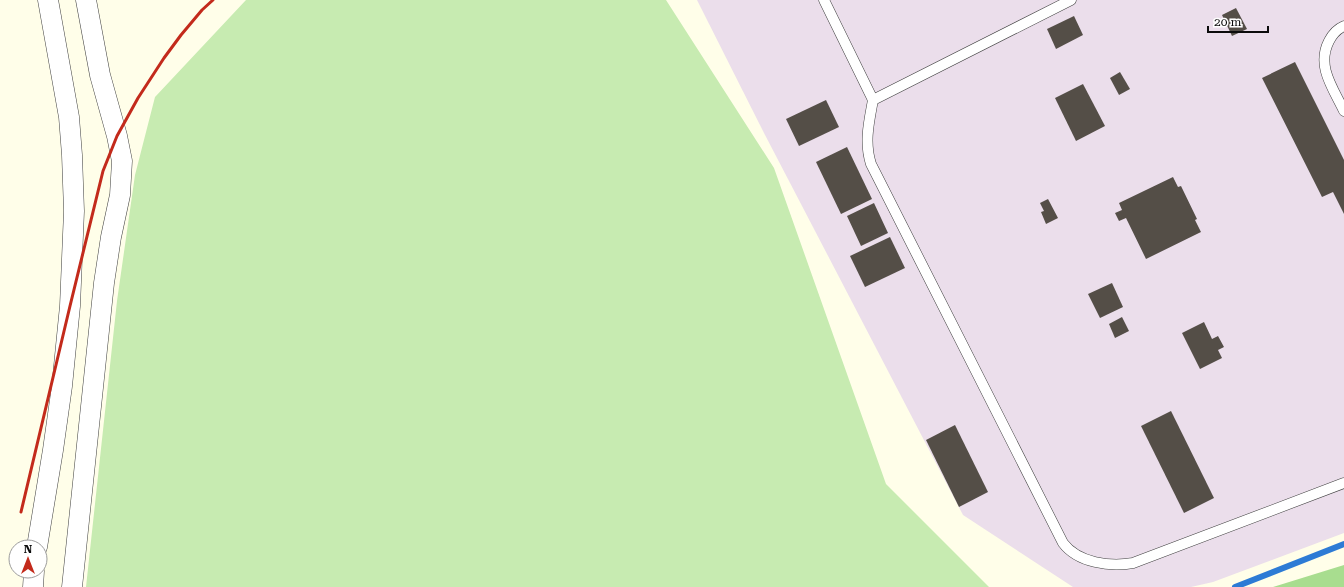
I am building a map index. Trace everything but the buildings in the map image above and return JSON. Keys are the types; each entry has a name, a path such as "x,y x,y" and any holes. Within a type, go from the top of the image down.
{"street":[{"path":"38,539 62,386 70,306 74,211 70,130 63,78 48,0"},
{"path":"72,587 104,283 111,237 120,195 122,172 122,161 117,136 100,74 86,0"}],"lane":[{"path":"824,0 873,100 867,131 866,146 871,164 1059,536 1072,553 1107,564 1116,565 1133,563 1344,483"},
{"path":"873,100 1071,0"},
{"path":"1344,26 1335,32 1331,38 1327,45 1323,61 1327,76 1344,111"}],"shaded area":[{"path":"697,0 1344,0 1344,533 1213,582 1191,587 1073,587 963,515 764,133"}],"green space":[{"path":"246,0 666,0 774,168 886,484 989,587 86,587 117,301 135,175 155,97"},
{"path":"1344,565 1344,587 1273,587"}],"waterway":[{"path":"1235,587 1344,544"}],"railway":[{"path":"21,512 103,171 117,136 138,98 181,35 202,10 213,0"}]}
